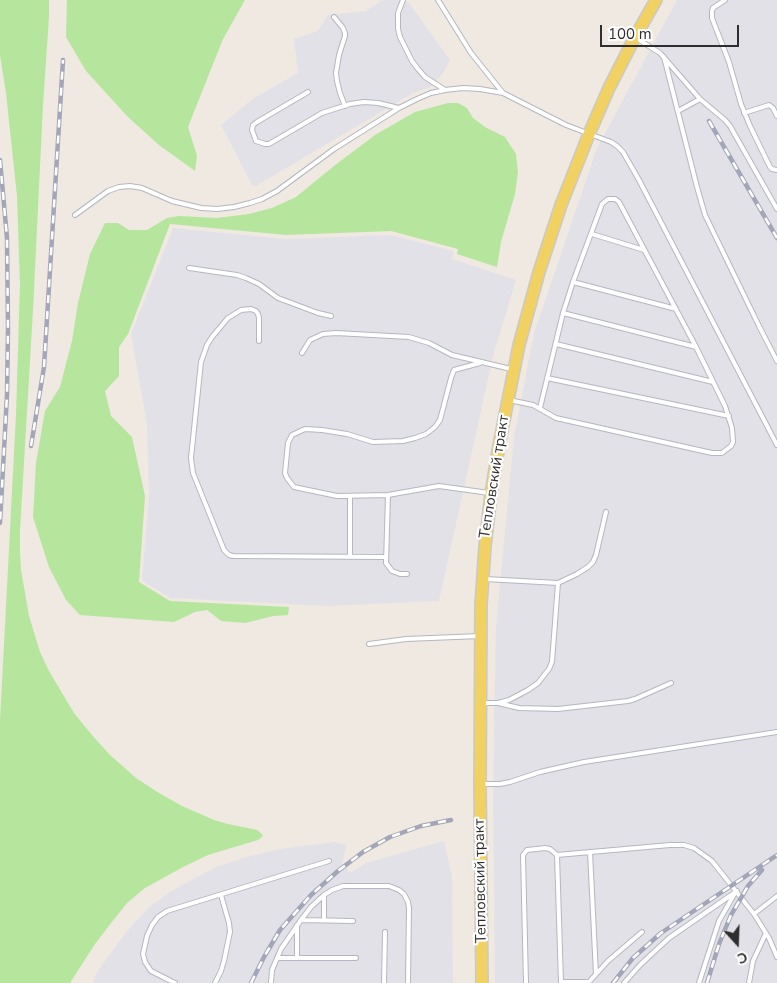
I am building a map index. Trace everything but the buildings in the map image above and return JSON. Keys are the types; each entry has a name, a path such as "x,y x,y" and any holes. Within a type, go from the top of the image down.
{"main road":[{"name":"Тепловский тракт","path":"482,983 480,636 482,579 491,494 507,400 527,315 561,205 609,88 656,0"}],"lane":[{"path":"403,0 398,13 400,37 418,69 425,77 444,90"},
{"path":"438,0 471,53 503,93"},
{"path":"725,0 713,8 712,14 744,113 770,166 772,169 777,170"},
{"path":"334,17 345,33 336,73 344,106"},
{"path":"635,37 664,57 700,99 730,126 777,209"},
{"path":"664,57 705,216 777,361"},
{"path":"75,215 108,191 130,186 142,188 172,201 201,208 217,209 250,203 277,191 334,149 399,108 431,93 463,88 503,93 566,125 611,142 628,159 777,446"},
{"path":"308,92 253,125 252,130 256,141 269,144 322,113 344,106 364,102 399,108"},
{"path":"678,111 700,99"},
{"path":"744,113 769,105 777,116"},
{"path":"507,400 530,404 556,418 717,454 728,450 731,446 733,442 729,416 696,347 619,202 615,199 608,199 602,204 573,282 540,408"},
{"path":"592,234 644,250"},
{"path":"189,268 246,278 259,284 278,298 318,313 332,316"},
{"path":"573,282 676,309"},
{"path":"259,341 258,314 251,309 241,310 228,318 212,338 207,345 201,362 191,458 193,473 222,547 226,553 234,556 386,557"},
{"path":"564,313 696,347"},
{"path":"302,353 310,340 316,336 336,332 409,337 429,343 452,355 513,370"},
{"path":"556,344 713,382"},
{"path":"480,363 454,370 440,420 426,434 402,441 373,442 347,434 304,429 292,435 288,443 285,466 287,478 294,487 330,496 388,495 439,486 491,494"},
{"path":"547,378 729,416"},
{"path":"388,495 387,565 392,571 407,574"},
{"path":"350,496 350,557"},
{"path":"482,579 558,583 577,574 593,562 606,512"},
{"path":"498,703 509,700 528,690 538,683 549,669 552,662 558,583"},
{"path":"369,644 406,639 480,636"},
{"path":"480,703 498,703 519,708 558,708 628,701 671,683"},
{"path":"480,784 510,782 540,772 584,762 777,732"},
{"path":"526,983 523,855 527,850 545,848 550,849 557,855 670,845 684,845 694,848 712,861 754,914 766,933 777,957"},
{"path":"590,852 596,974"},
{"path":"557,855 561,983 588,982 623,947 642,932"},
{"path":"175,983 151,971 145,962 143,954 147,936 158,917 167,911 328,861"},
{"path":"272,983 272,970 281,949 300,920 324,895 343,886 389,886 395,887 404,894 408,902 408,983"},
{"path":"624,983 668,938 736,892"},
{"path":"699,983 719,921 736,892"},
{"path":"215,983 224,961 230,932 221,895"},
{"path":"324,895 324,920"},
{"path":"754,914 777,896"},
{"path":"300,920 353,920"},
{"path":"297,924 297,958"},
{"path":"384,932 384,983"},
{"path":"749,983 754,961 766,933"},
{"path":"277,958 356,958"}],"shaded area":[{"path":"382,0 403,0 409,3 450,60 445,70 431,87 413,93 256,186 252,185 221,125 254,98 298,73 294,39 318,31 328,15 366,11"},
{"path":"677,0 777,0 777,983 495,983 493,791 496,627 514,437 534,333 597,148"},
{"path":"173,228 285,239 390,235 454,251 452,259 516,280 493,356 439,601 326,606 171,598 142,581 149,497 147,424 131,334"},
{"path":"444,841 452,876 453,983 93,983 97,972 126,932 149,907 173,890 216,867 280,849 335,842 346,845 342,863 350,873 366,863"}],"green space":[{"path":"0,0 49,0 20,530 21,570 29,616 40,652 74,713 109,754 136,778 182,806 214,820 257,830 263,835 258,840 208,855 145,888 127,903 111,923 70,983 0,983 0,721 16,415 20,283 17,196 0,55"},
{"path":"67,0 245,0 223,39 188,127 197,156 195,171 159,145 128,117 86,71 66,37"},
{"path":"448,103 458,103 467,108 473,118 485,127 505,137 516,154 518,172 515,194 501,242 497,267 457,254 458,249 391,231 286,235 170,224 128,334 119,347 119,376 105,391 111,416 132,437 145,496 139,582 170,601 289,607 288,615 273,616 245,623 221,621 207,610 195,612 174,622 80,615 66,600 49,567 33,517 36,463 45,411 60,387 72,341 78,303 90,254 105,223 118,223 129,230 147,230 167,218 179,216 217,218 249,214 272,208 296,197 375,135 415,112"}],"railway":[{"path":"31,446 44,367 63,60"},
{"path":"709,121 777,238"},
{"path":"0,160 7,238 8,329 7,395 0,523"},
{"path":"251,983 280,930 311,895 338,871 363,852 390,837 421,826 451,820"},
{"path":"613,983 633,958 661,933 777,855"},
{"path":"707,983 719,944 731,915 748,886 762,870"}]}
